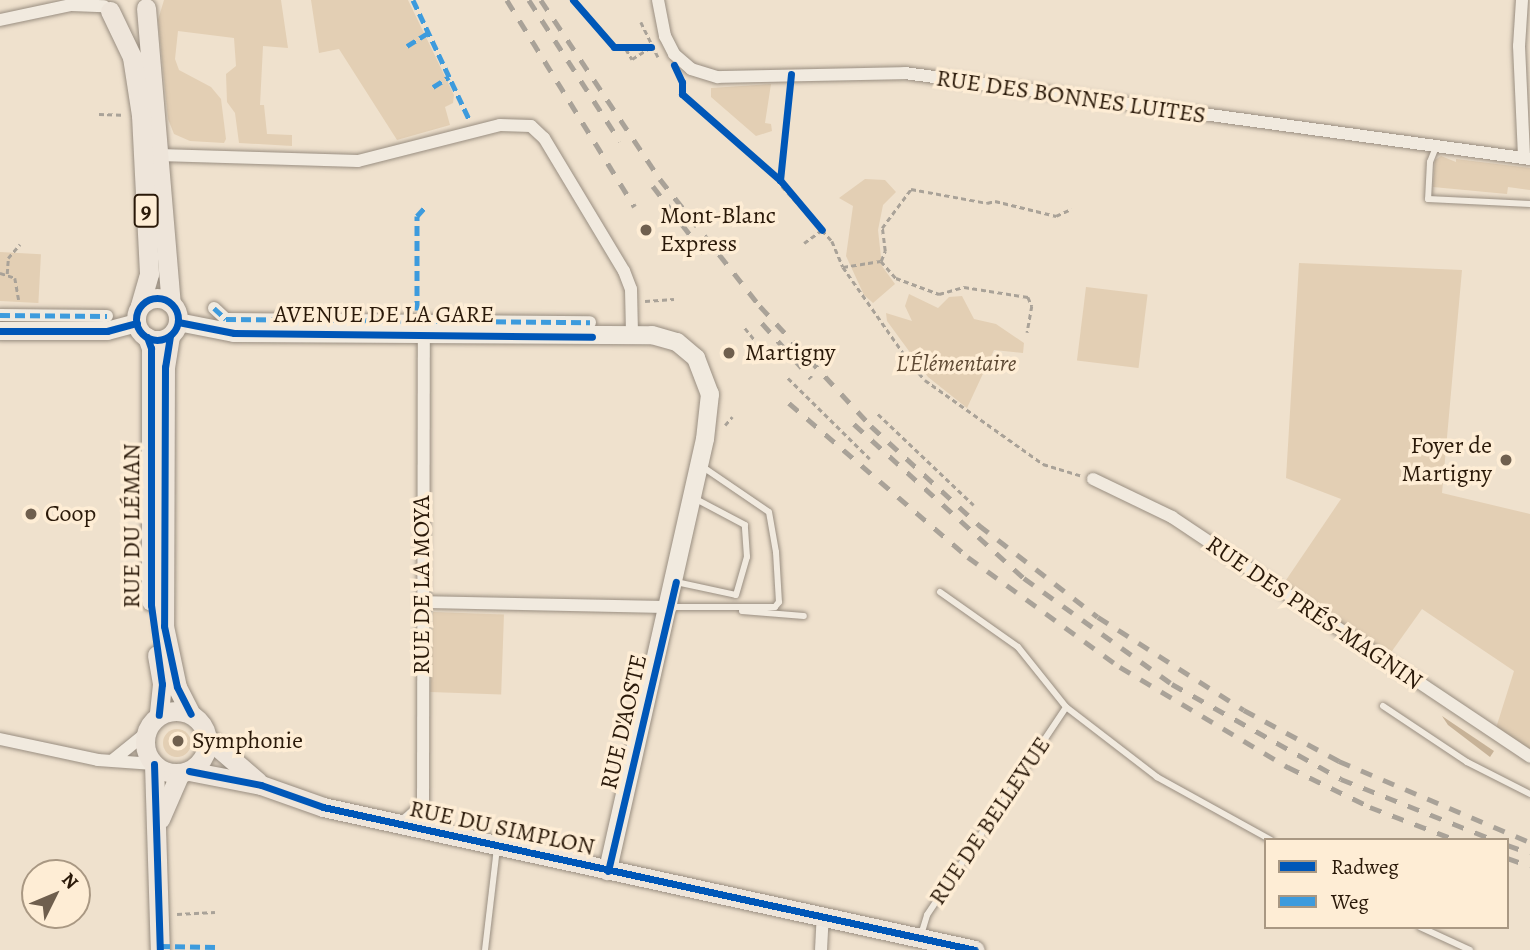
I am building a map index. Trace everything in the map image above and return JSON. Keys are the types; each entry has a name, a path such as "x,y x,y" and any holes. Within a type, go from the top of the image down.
{"main road":[{"name":"9","path":"105,6 130,15 149,4 174,329"},
{"name":"RUE DU LÉMAN","path":"105,6 132,57 141,115 149,274 141,322 151,348 151,605 162,684 159,715"},
{"path":"171,303 155,298 141,322 174,329"},
{"name":"RUE DU LÉMAN","path":"174,329 165,367 164,626 177,687 191,714"},
{"path":"160,950 167,915 154,764 145,750 145,734 159,715 175,710 191,714"},
{"name":"9","path":"191,714 207,738"},
{"path":"159,823 185,772 203,757 207,738"},
{"name":"RUE DU SIMPLON","path":"207,738 261,785"},
{"name":"9","path":"154,764 185,772"},
{"name":"RUE DU SIMPLON","path":"185,772 261,785 302,802 400,825 975,950"}],"street":[{"path":"24,14 55,0"},
{"name":"RUE DES BONNES LUITES","path":"657,0 665,36 674,54 691,69 718,77 905,73 1527,159"},
{"path":"1522,0 1519,46 1527,159"},
{"path":"0,20 71,5 105,6"},
{"path":"159,155 358,161 500,125 531,126 544,138 624,271 631,289 632,334"},
{"path":"214,308 226,319 590,322"},
{"path":"0,315 107,316"},
{"path":"0,331 107,331 141,322"},
{"name":"AVENUE DE LA GARE","path":"174,329 234,333 632,334 677,342 690,351 707,379"},
{"name":"RUE DE LA MOYA","path":"400,825 423,804 424,334"},
{"name":"RUE D'AOSTE","path":"608,871 671,607 700,465 710,408 707,379"},
{"name":"RUE DES PRÉS-MAGNIN","path":"1093,479 1172,517 1530,757"},
{"path":"422,602 671,607"},
{"path":"113,760 145,734"},
{"path":"0,739 113,760 154,764"},
{"path":"821,950 823,917"}],"lane":[{"path":"1437,147 1430,162 1428,199 1530,204"},
{"path":"700,465 769,512 779,602 775,607 671,607 700,465"},
{"path":"676,582 736,595 747,557 745,525 693,498"},
{"path":"940,592 1018,646 1066,707 1157,777 1267,838"},
{"path":"671,607 804,615"},
{"path":"1383,706 1467,762 1530,794"},
{"name":"RUE DE BELLEVUE","path":"920,938 927,915 1066,707"},
{"path":"485,950 498,847"},
{"path":"1424,929 1470,950"}],"path":[{"path":"626,50 632,59 665,36"},
{"path":"678,74 682,94 780,180 832,241 842,267 925,380 1043,464 1093,479"},
{"path":"780,180 790,74"},
{"path":"99,114 133,115"},
{"path":"881,261 885,251 882,228 911,189 986,203 995,201 1056,216 1071,209"},
{"path":"804,243 822,230"},
{"path":"7,274 8,258 20,244"},
{"path":"842,267 881,261"},
{"path":"881,261 896,278 939,294 964,287 1028,297 1032,306 1027,333"},
{"path":"0,273 7,274 18,286 20,306"},
{"path":"641,301 674,299"},
{"path":"745,328 754,339"},
{"path":"788,378 870,458"},
{"path":"878,414 974,505"},
{"path":"167,915 215,912"}],"green space":[{"path":"164,0 281,0 288,48 263,46 260,105 264,105 267,134 292,135 292,146 239,143 235,113 227,102 226,74 236,66 234,38 178,31 175,59 179,70 211,87 221,99 226,139 224,143 190,141 174,134 168,119 158,20"},
{"path":"311,0 408,0 454,95 453,103 445,107 450,125 397,140 339,49 319,53"},
{"path":"771,84 765,123 771,124 772,131 756,136 711,97 711,88"},
{"path":"1441,156 1456,162 1456,159 1530,168 1530,190 1508,187 1507,194 1433,187 1435,160"},
{"path":"865,179 885,180 896,192 883,205 878,230 882,266 895,284 873,303 864,295 846,256 853,206 839,198"},
{"path":"0,252 41,254 38,303 0,301"},
{"path":"1299,263 1462,270 1442,493 1530,514 1530,749 1496,728 1514,671 1422,609 1387,658 1282,586 1341,499 1286,478"},
{"path":"1086,287 1148,295 1139,368 1077,360"},
{"name":"L'Élémentaire","path":"909,294 938,308 949,297 962,296 974,319 996,324 1024,343 1023,353 994,350 967,408 928,377 887,321 886,313 912,321 905,306"},
{"path":"433,612 504,614 501,694 430,692"},
{"path":"177,729 187,733 191,743 187,753 177,757 167,753 163,743 167,733"}],"shaded area":[{"path":"1442,716 1494,751 1490,757 1448,725"}],"railway":[{"path":"507,0 635,207"},
{"path":"529,0 620,141"},
{"path":"541,0 660,179 760,306 871,426 979,525 1098,617 1244,710 1339,761 1530,842"},
{"path":"653,186 704,253"},
{"path":"762,323 811,378"},
{"path":"789,403 968,557 1120,667 1288,767 1370,807 1451,838"},
{"path":"854,424 1024,578 1172,684 1341,779 1489,838"},
{"path":"1509,846 1530,853"},
{"path":"1509,859 1530,866"}],"marked path":[{"path":"413,0 470,121"},
{"path":"407,46 428,33"},
{"path":"433,87 449,77"},
{"path":"417,310 417,216 426,206"},
{"path":"214,308 226,319 590,322"},
{"path":"0,315 107,316"},
{"path":"160,946 217,947"}],"cycle path":[{"path":"573,0 614,47 651,47"},
{"path":"674,65 682,82 682,94 780,180"},
{"path":"791,74 780,180 822,230"},
{"path":"157,298 172,304 178,319 172,334 157,340 142,334 136,319 142,304 157,298"},
{"path":"178,322 234,333 592,337"},
{"path":"0,331 107,331 137,323"},
{"path":"170,336 165,367 164,626 177,687 191,714"},
{"path":"147,337 151,348 151,605 162,684 159,715"},
{"path":"608,871 676,582"},
{"path":"154,764 160,950"},
{"path":"189,771 261,785 323,807 975,950"}],"place":[{"name":"Mont-Blanc Express","path":"646,230"},
{"name":"Martigny","path":"729,353"},
{"name":"Foyer de Martigny","path":"1506,460"},
{"name":"Coop","path":"31,514"},
{"name":"Symphonie","path":"178,741"}]}
